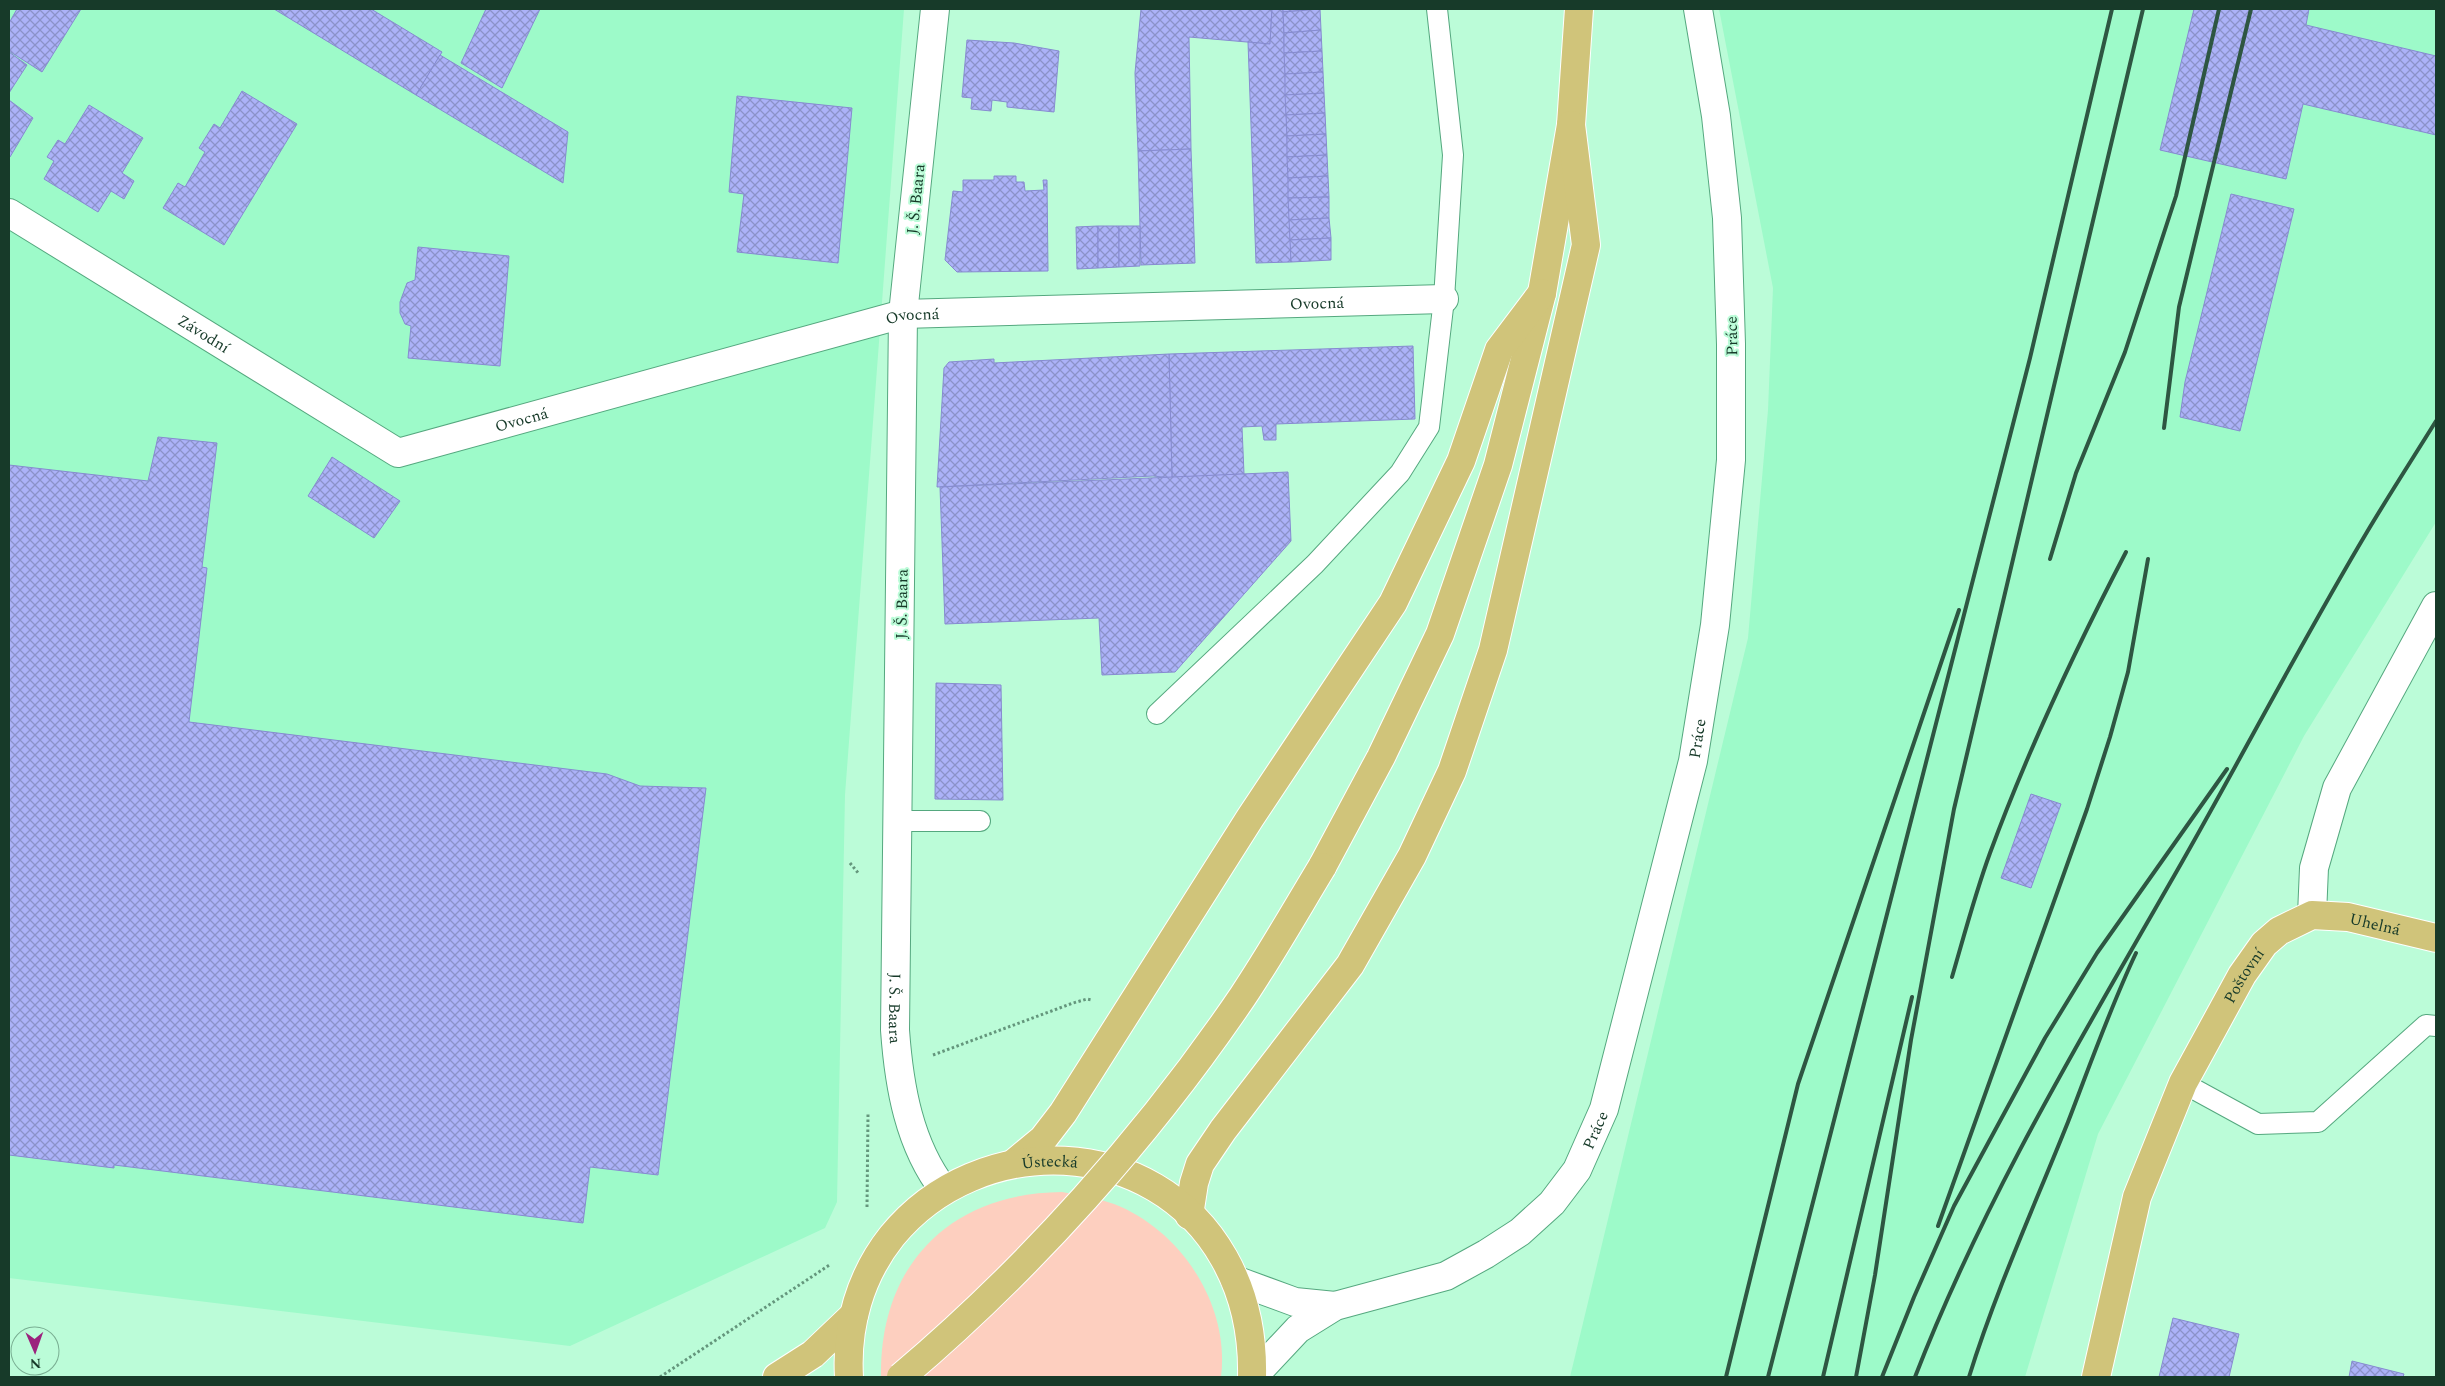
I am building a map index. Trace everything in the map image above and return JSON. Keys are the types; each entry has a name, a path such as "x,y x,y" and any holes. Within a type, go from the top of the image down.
{"main road":[{"path":"901,1377 954,1332 1073,1210 1132,1145 1243,996 1322,867 1381,757 1440,634 1498,465 1542,293 1571,126 1579,9"},
{"path":"1189,1214 1194,1183 1200,1164 1223,1130 1350,965 1412,856 1452,771 1493,650 1586,245 1571,126"},
{"path":"1014,1163 1043,1139 1063,1113 1250,818 1393,603 1461,461 1499,350 1542,293"},
{"name":"Uhelná","path":"2312,915 2348,916 2436,938"},
{"name":"Poštovní","path":"2096,1377 2136,1197 2183,1082 2242,975 2264,944 2279,931 2312,915"},
{"name":"Ústecká","path":"849,1377 850,1337 854,1315 867,1277 886,1244 912,1214 944,1190 978,1173 1014,1163 1061,1160 1084,1162 1108,1168 1151,1186 1189,1214 1218,1249 1235,1280 1244,1304 1249,1328 1252,1377"},
{"path":"778,1377 813,1354 854,1315"}],"street":[{"name":"J. Š. Baara","path":"935,9 903,314 899,820 895,1030 898,1075 922,1156 944,1190"},
{"name":"Práce","path":"1252,1377 1298,1330 1335,1306 1446,1276 1486,1254 1520,1232 1552,1203 1577,1170 1604,1109 1693,761 1715,625 1731,460 1731,344 1727,218 1716,116 1698,9"},
{"name":"Závodní","path":"9,213 398,452"},
{"name":"Ovocná","path":"398,452 903,314 1444,299"},
{"path":"2312,915 2314,868 2337,788 2436,606"},
{"name":"Práce","path":"1235,1280 1295,1302 1335,1306"}],"lane":[{"path":"1157,714 1315,564 1400,473 1429,426 1444,299 1453,155 1436,9"},
{"path":"899,820 980,821"},
{"path":"2183,1082 2258,1124 2318,1122 2426,1025 2436,1026"}],"path":[{"path":"850,863 860,875"},
{"path":"865,1214 867,1208 868,1109"},
{"path":"660,1377 835,1261"}],"shaded area":[{"path":"9,9 904,9 845,795 837,1202 825,1228 570,1346 9,1278"},
{"path":"1719,9 2436,9 2436,522 2304,736 2098,1134 2025,1377 1570,1377 1748,638 1768,410 1773,288"},
{"path":"1062,1192 1108,1202 1138,1216 1160,1232 1180,1251 1196,1273 1209,1297 1218,1323 1222,1350 1221,1377 881,1377 884,1337 893,1301 908,1270 929,1243 955,1221 986,1206 1022,1196"}],"building":[{"path":"17,9 81,9 42,72 9,51 9,23"},
{"path":"274,9 371,9 442,52 416,95"},
{"path":"486,9 540,9 502,88 461,63"},
{"path":"1141,9 1272,9 1270,44 1189,37 1191,149 1138,151 1135,73"},
{"path":"1272,9 1283,9 1291,262 1256,263 1248,42 1270,44"},
{"path":"1283,9 1320,9 1283,12"},
{"path":"1320,9 1321,30 1284,33 1283,12"},
{"path":"2194,9 2309,9 2306,25 2436,56 2436,135 2303,104 2286,179 2160,150"},
{"path":"1321,30 1322,51 1284,53 1284,33"},
{"path":"967,40 1014,43 1059,51 1054,112 1007,107 1007,102 992,100 991,111 971,109 972,98 962,97"},
{"path":"1322,51 1323,72 1285,74 1284,53"},
{"path":"9,52 27,65 9,93"},
{"path":"440,55 568,132 563,183 416,95"},
{"path":"1323,72 1324,93 1285,95 1285,74"},
{"path":"242,91 297,124 224,245 163,208 178,183 185,187 205,152 199,148 214,124 220,128"},
{"path":"1324,93 1325,113 1286,115 1285,95"},
{"path":"737,96 852,108 838,263 737,252 744,194 729,192"},
{"path":"9,100 33,118 10,157 9,156"},
{"path":"89,105 143,138 122,173 134,181 124,199 111,191 98,212 44,179 54,161 47,157 58,140 65,144"},
{"path":"1325,113 1326,134 1287,136 1286,115"},
{"path":"1326,134 1327,155 1287,157 1287,136"},
{"path":"1191,149 1195,263 1141,265 1138,151"},
{"path":"1327,155 1328,176 1288,178 1287,157"},
{"path":"994,176 1016,176 1016,182 1024,182 1025,191 1044,190 1043,180 1047,180 1048,271 957,272 945,260 953,191 963,192 963,180 994,180"},
{"path":"1328,176 1329,197 1288,198 1288,178"},
{"path":"2231,194 2294,209 2240,431 2180,417 2185,382"},
{"path":"1329,197 1329,218 1289,220 1288,198"},
{"path":"1329,218 1331,238 1290,240 1289,220"},
{"path":"1098,226 1098,268 1077,269 1076,227"},
{"path":"1098,226 1119,226 1119,267 1098,268"},
{"path":"1119,226 1140,226 1140,266 1119,267"},
{"path":"1331,238 1331,260 1291,262 1290,240"},
{"path":"418,247 509,256 500,366 408,358 411,326 405,324 400,313 400,302 407,283 415,280"},
{"path":"1413,346 1415,419 1276,424 1276,440 1264,440 1262,426 1242,427 1244,474 1172,478 1169,354"},
{"path":"1169,354 1172,478 1153,476 937,487 944,368 949,362 994,359 994,363"},
{"path":"158,437 217,443 202,567 207,568 189,722 607,774 640,786 706,788 658,1175 590,1167 583,1223 114,1165 114,1168 9,1155 9,465 148,481"},
{"path":"332,457 400,501 374,538 308,496"},
{"path":"1288,472 1291,541 1175,672 1102,675 1099,618 945,624 940,487"},
{"path":"936,683 1001,685 1003,800 935,799"},
{"path":"2031,794 2061,804 2031,888 2001,878"},
{"path":"2173,1318 2239,1334 2229,1377 2159,1377"},
{"path":"2352,1361 2404,1374 2403,1377 2349,1377"}],"railway":[{"path":"1768,1377 2030,358 2112,9"},
{"path":"1856,1377 1875,1275 1911,1040 1954,809 2143,9"},
{"path":"2050,559 2076,473 2125,352 2176,196 2219,9"},
{"path":"2164,428 2179,307 2251,9"},
{"path":"1915,1377 1973,1243 2039,1115 2343,573 2436,421"},
{"path":"1952,977 1985,868 2020,776 2071,663 2126,552"},
{"path":"1938,1226 2087,809 2110,737 2128,672 2148,559"},
{"path":"1726,1377 1798,1084 1959,610"},
{"path":"1882,1377 1914,1297 1954,1206 2045,1038 2097,953 2227,769"},
{"path":"1969,1377 2003,1280 2136,953"},
{"path":"1823,1377 1912,997"}]}
